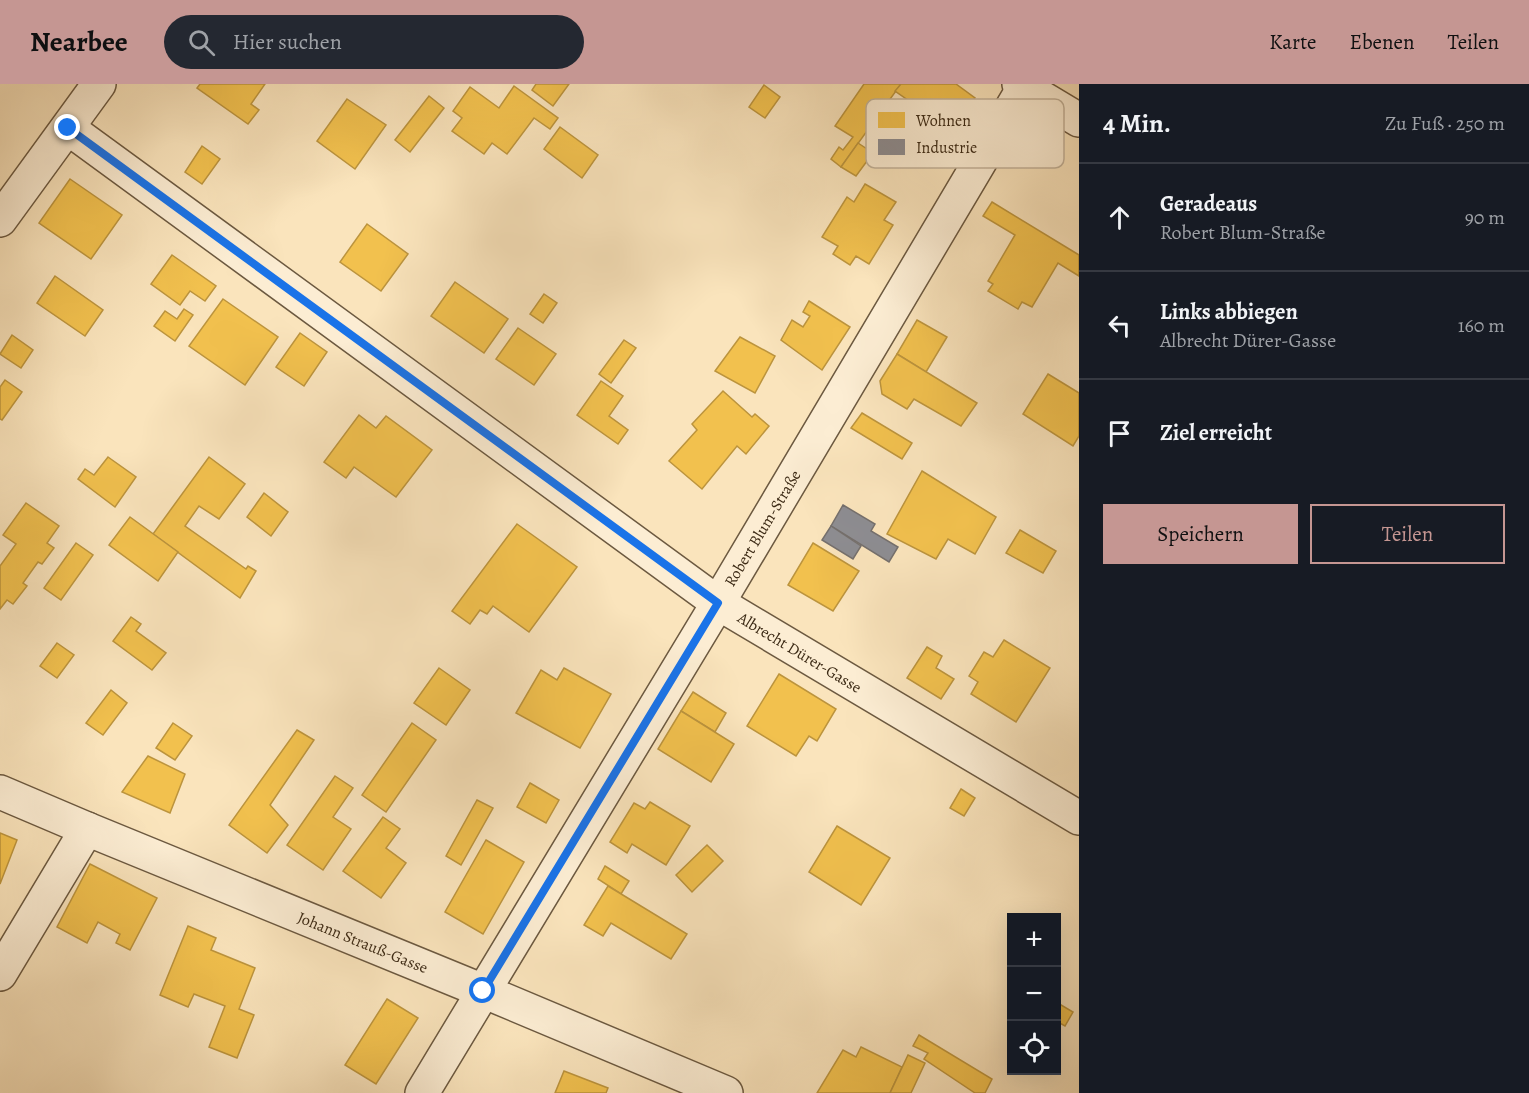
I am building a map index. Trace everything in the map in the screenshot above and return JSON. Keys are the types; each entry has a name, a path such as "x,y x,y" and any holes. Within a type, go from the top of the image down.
{"street":[{"path":"0,220 99,84"},
{"path":"1023,85 1045,99"},
{"name":"Robert Blum-Straße","path":"1015,99 1023,85"},
{"path":"1064,111 1079,120"},
{"name":"Albrecht Dürer-Gasse","path":"68,128 718,603 1079,818"},
{"name":"Robert Blum-Straße","path":"422,1093 718,603 974,168"},
{"name":"Johann Strauß-Gasse","path":"0,792 726,1093"},
{"path":"0,974 87,829"}],"building: Wohnen":[{"path":"200,84 265,84 251,104 259,110 248,124 197,88"},
{"path":"536,84 569,84 553,106 532,90"},
{"path":"864,84 901,84 890,99 866,99 866,132 841,167 831,159 839,147 843,150 853,137 835,126"},
{"path":"901,84 956,84 975,98 906,99 895,91"},
{"path":"764,85 780,97 765,118 749,107"},
{"path":"514,86 558,118 550,129 534,118 507,154 492,143 484,154 452,131 462,118 453,111 470,87 499,108"},
{"path":"429,96 444,108 410,152 395,140"},
{"path":"347,99 386,125 355,169 317,141"},
{"path":"560,127 598,155 582,178 544,149"},
{"path":"858,143 866,148 866,162 856,176 841,167"},
{"path":"202,146 220,159 202,184 185,172"},
{"path":"70,179 122,215 91,259 39,223"},
{"path":"865,184 896,202 884,220 893,225 869,264 856,256 850,265 833,254 838,246 822,237 847,197 854,202"},
{"path":"992,202 1079,255 1079,276 1058,263 1032,307 1022,302 1018,309 988,291 993,284 988,281 1015,235 983,216"},
{"path":"367,224 408,254 381,291 340,262"},
{"path":"172,255 216,286 205,301 190,291 180,305 151,284"},
{"path":"55,276 103,310 85,336 37,303"},
{"path":"455,282 508,319 484,353 431,316"},
{"path":"544,294 557,303 543,323 530,314"},
{"path":"223,299 278,337 245,385 189,346"},
{"path":"809,301 850,327 822,370 781,340 792,320 803,327 810,316 803,312"},
{"path":"184,309 193,315 175,341 154,326 165,311 177,319"},
{"path":"917,320 947,337 926,372 897,354"},
{"path":"518,328 556,354 534,385 496,359"},
{"path":"300,333 327,352 304,386 276,367"},
{"path":"12,335 33,350 21,368 0,354"},
{"path":"740,337 775,356 755,393 715,371"},
{"path":"624,340 636,348 611,383 599,374"},
{"path":"897,354 977,403 961,426 914,399 907,409 882,394 880,381"},
{"path":"1048,374 1079,393 1079,436 1073,446 1023,414"},
{"path":"5,380 22,392 2,420 0,419 0,387"},
{"path":"601,381 623,396 609,416 628,430 618,444 577,415"},
{"path":"723,391 752,417 755,414 769,426 746,454 737,446 702,489 669,461 697,430 692,424"},
{"path":"862,413 912,443 902,459 851,428"},
{"path":"359,415 376,428 386,416 432,450 396,497 354,467 346,478 324,462"},
{"path":"108,457 136,477 115,507 78,479 85,469 94,475"},
{"path":"209,457 245,484 219,519 199,506 185,526 246,569 248,566 256,571 240,598 153,534"},
{"path":"922,471 996,517 975,554 948,539 936,559 887,534"},
{"path":"264,493 288,512 271,536 247,517"},
{"path":"26,503 59,526 47,543 54,548 42,564 38,562 23,583 27,586 13,604 7,600 0,609 0,566 16,544 3,535"},
{"path":"130,517 178,552 158,581 109,545"},
{"path":"517,524 577,567 529,632 493,606 487,614 480,610 470,624 452,611"},
{"path":"1020,530 1056,551 1043,573 1006,553"},
{"path":"76,543 93,555 61,600 44,588"},
{"path":"813,543 859,571 833,611 788,585"},
{"path":"131,617 141,624 136,631 166,653 152,670 113,641"},
{"path":"1004,640 1050,668 1016,722 971,694 978,682 969,676 984,652 993,657"},
{"path":"57,643 74,655 57,678 40,666"},
{"path":"927,647 942,656 936,668 954,679 941,699 907,678"},
{"path":"439,668 470,690 446,725 414,703"},
{"path":"564,668 611,694 580,748 516,713 541,670 557,680"},
{"path":"779,674 836,709 817,741 809,736 796,756 747,726"},
{"path":"111,690 127,703 103,735 86,723"},
{"path":"693,692 726,713 715,732 681,711"},
{"path":"681,711 734,744 711,782 658,749"},
{"path":"173,723 192,736 175,760 156,748"},
{"path":"412,723 436,740 386,812 362,795"},
{"path":"297,730 314,740 270,805 288,825 267,853 229,825"},
{"path":"148,756 185,774 170,813 122,792"},
{"path":"335,776 353,788 333,817 351,829 323,870 287,845"},
{"path":"530,783 559,800 546,823 517,807"},
{"path":"961,789 975,798 964,816 950,808"},
{"path":"477,800 493,808 461,865 446,856"},
{"path":"650,802 690,826 666,865 632,844 627,853 610,842 634,803 645,809"},
{"path":"383,817 400,829 386,848 406,863 381,898 343,871"},
{"path":"837,826 890,858 861,905 809,872"},
{"path":"0,833 17,840 0,884"},
{"path":"486,840 524,862 483,934 445,912"},
{"path":"707,845 723,861 692,892 676,875"},
{"path":"90,864 157,898 130,950 116,943 120,934 98,922 87,943 57,927"},
{"path":"605,866 629,881 621,894 598,879"},
{"path":"608,886 687,934 671,959 611,923 603,936 584,925"},
{"path":"188,926 216,938 211,950 255,968 239,1009 254,1015 237,1058 209,1047 225,1006 194,994 188,1007 160,995"},
{"path":"387,999 418,1018 376,1084 345,1065"},
{"path":"1061,1005 1073,1012 1065,1026 1061,1024"},
{"path":"919,1035 992,1079 985,1093 975,1093 924,1059 928,1053 913,1046"},
{"path":"861,1047 902,1067 890,1093 817,1093 843,1050 856,1057"},
{"path":"908,1055 925,1063 911,1093 890,1093"},
{"path":"564,1071 608,1088 606,1093 555,1093"}],"building: Industrie":[{"path":"843,505 875,524 871,531 898,547 889,562 831,526"},
{"path":"831,526 861,546 853,559 822,540"}],"route":[{"path":"68,128 718,603 483,991"}]}
